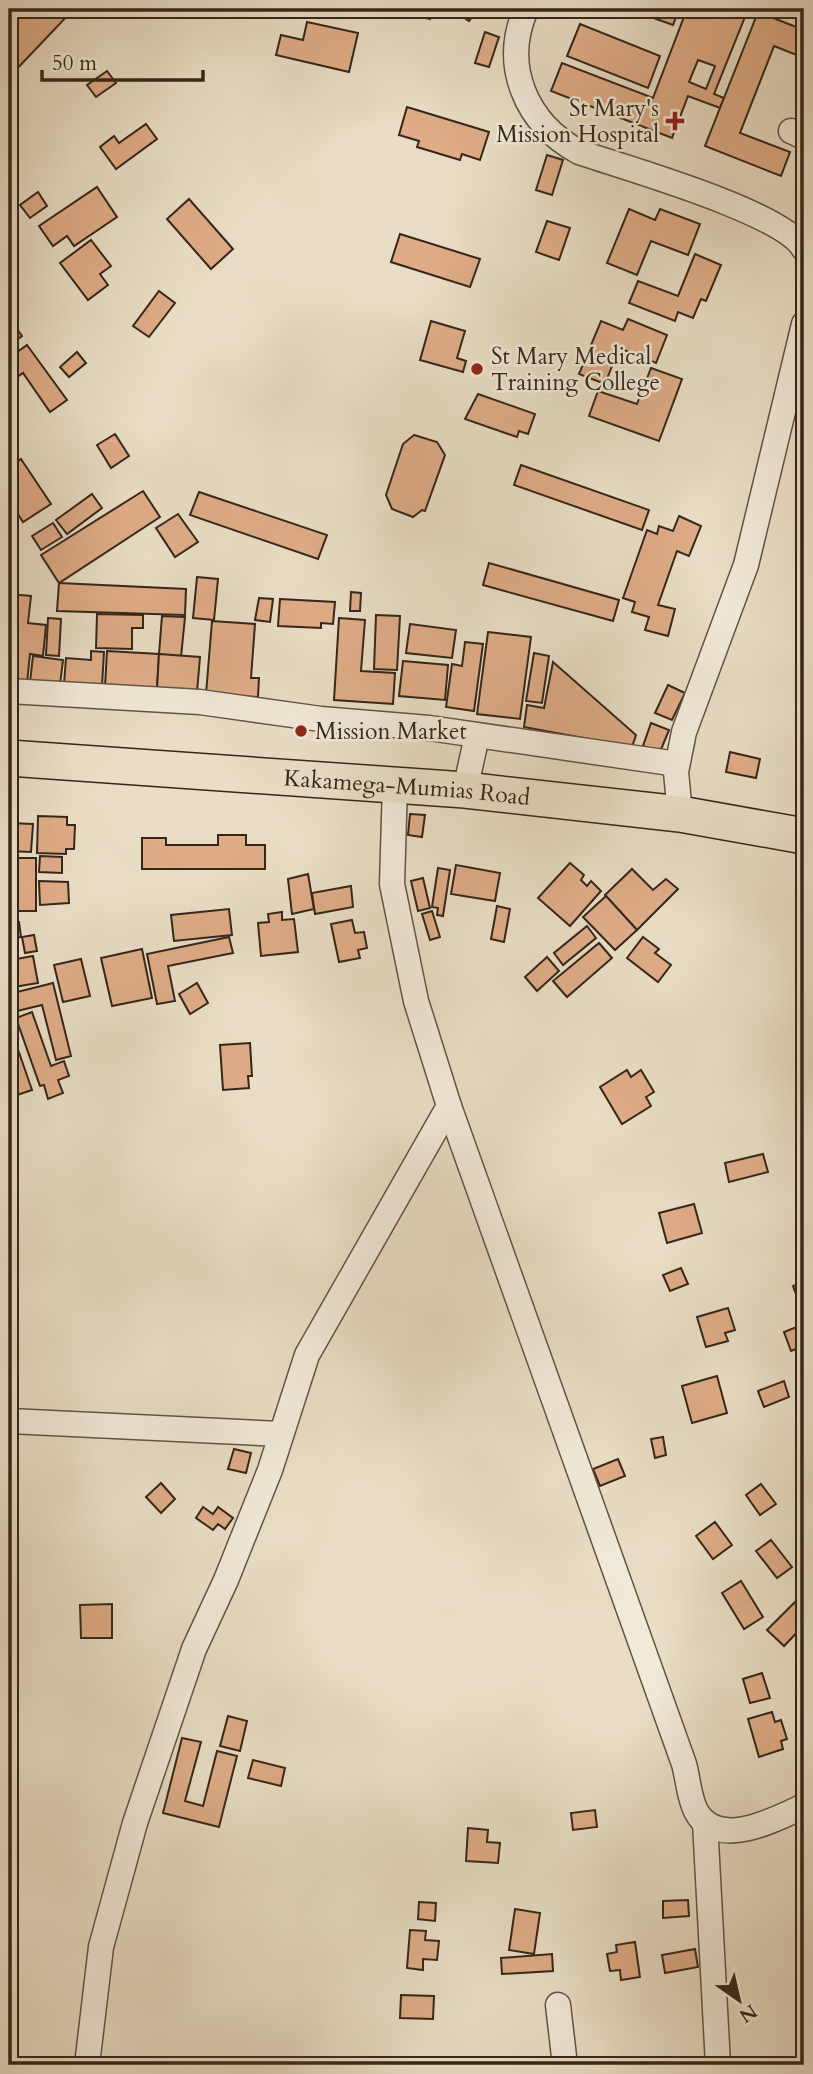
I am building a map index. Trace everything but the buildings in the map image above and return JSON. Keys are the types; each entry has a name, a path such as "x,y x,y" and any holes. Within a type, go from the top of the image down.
{"highway":[{"name":"Kakamega-Mumias Road","path":"9,758 465,790 680,814 804,835"}],"street":[{"path":"526,9 517,31 517,72 528,105 557,140 579,152 769,220 799,240 804,249"},
{"path":"680,814 676,792 677,764 694,701 722,634 746,565 804,324"},
{"path":"9,691 200,702 321,719 429,728 677,764"},
{"path":"465,790 477,736"},
{"path":"395,784 393,884 415,1001 579,1478 684,1764 696,1811 705,1822 716,1829 733,1831 804,1806"},
{"path":"87,2065 101,1947 135,1823 194,1649 226,1580 270,1470 307,1355 450,1106"},
{"path":"9,1422 280,1434"},
{"path":"705,1822 718,2065"},
{"path":"558,2005 565,2065"}],"place":[{"name":"St Mary's Mission Hospital","path":"675,121"},
{"name":"St Mary Medical Training College","path":"477,369"},
{"name":"Mission Market","path":"301,731"}]}
